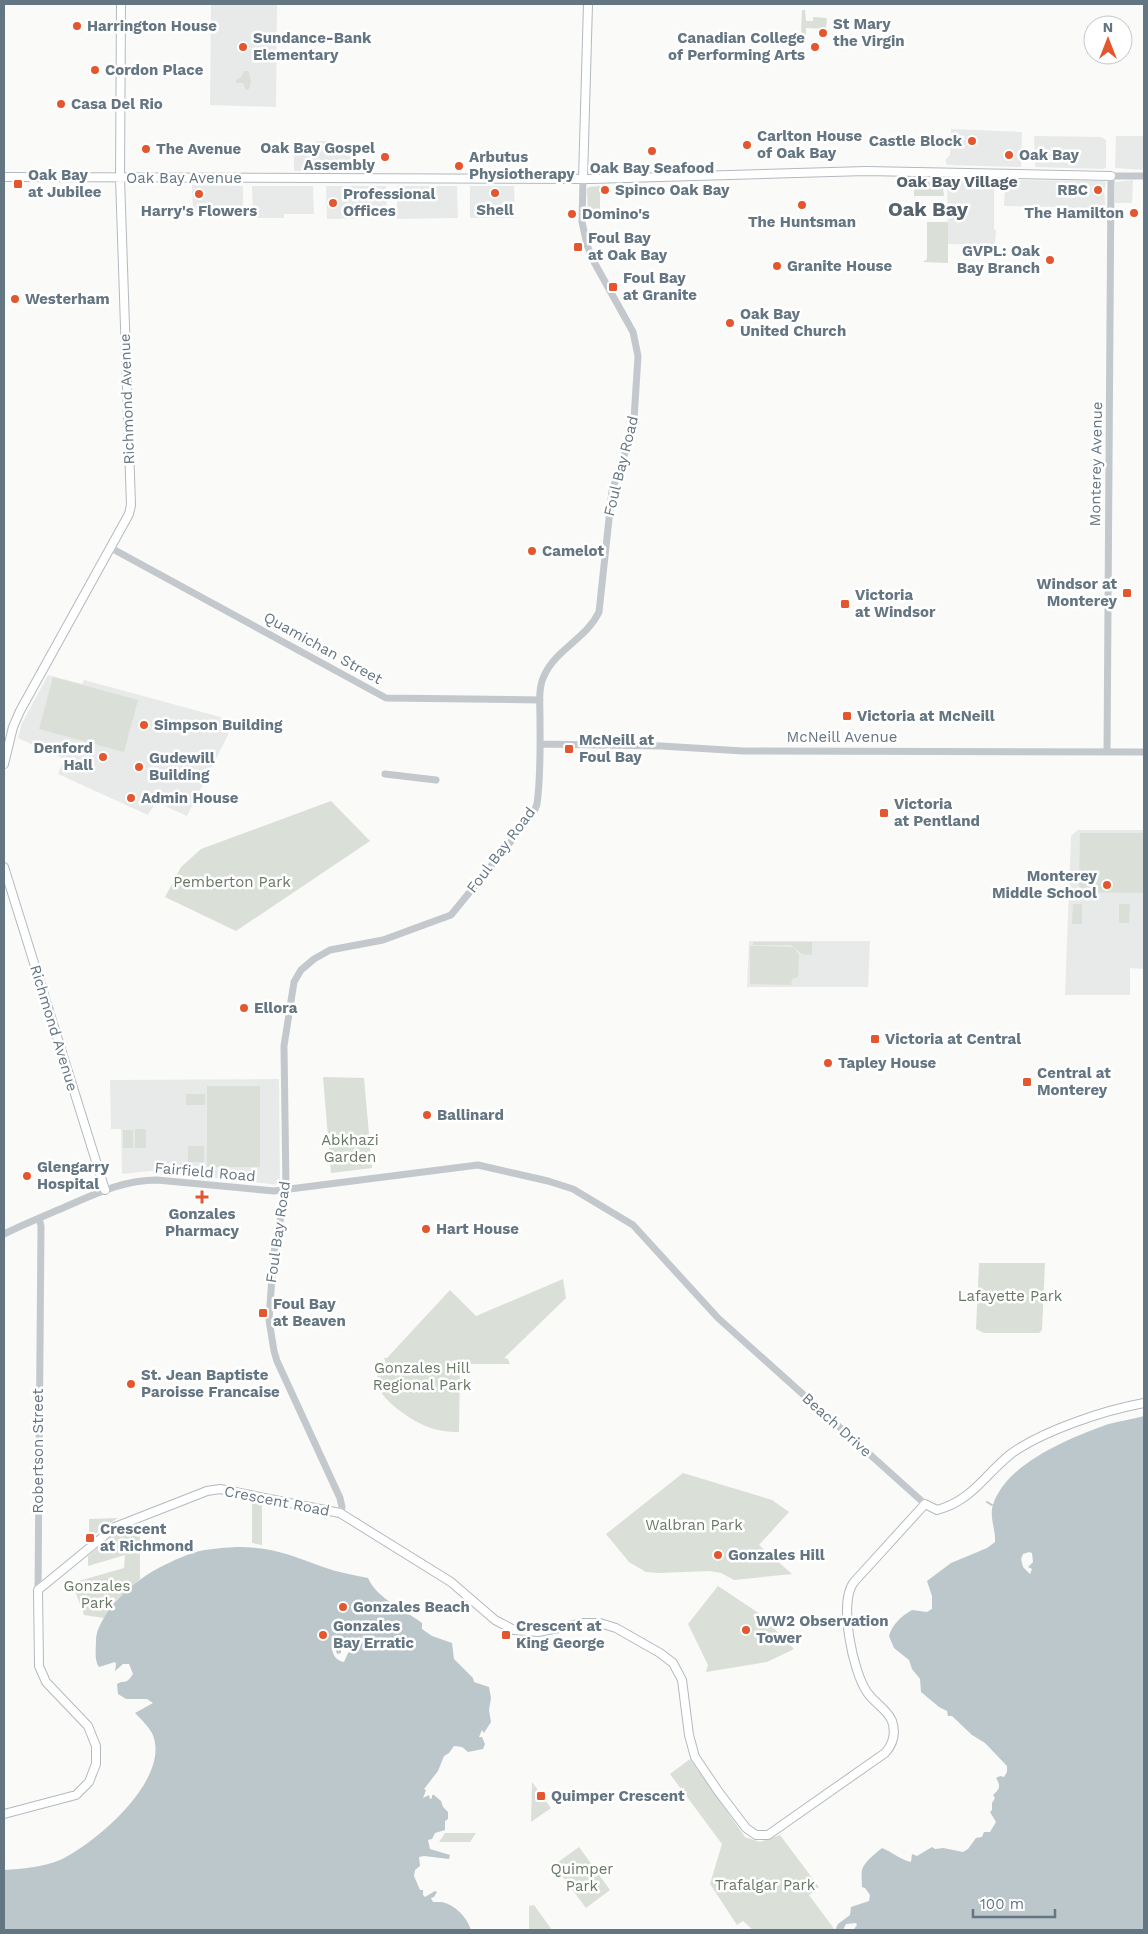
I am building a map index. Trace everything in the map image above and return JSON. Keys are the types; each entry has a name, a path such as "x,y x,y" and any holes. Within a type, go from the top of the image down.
{"main road":[{"name":"Richmond Avenue","path":"4,764 12,727 20,711 129,514 120,178 121,4"},
{"name":"Foul Bay Road","path":"583,179 588,4"},
{"name":"Oak Bay Avenue","path":"4,177 583,179 866,171 1111,176"},
{"name":"Richmond Avenue","path":"4,867 105,1190"},
{"path":"925,1504 937,1510 951,1506 969,1495 1010,1455 1044,1435 1100,1414 1144,1403"},
{"name":"Crescent Road","path":"38,1590 115,1527 211,1490 232,1490 340,1513 451,1582 495,1620 514,1630 528,1632 548,1631 584,1623 609,1625 668,1658 682,1680 689,1735 695,1757 746,1828 756,1836 768,1835 885,1753 892,1742 894,1730 891,1718 867,1693 852,1656 847,1597 850,1588 925,1504"},
{"name":"Robertson Street","path":"4,1814 76,1795 89,1782 94,1771 96,1751 88,1726 46,1682 39,1666 38,1590"}],"street":[{"name":"Oak Bay Avenue","path":"1111,176 1144,176"},
{"name":"Monterey Avenue","path":"1107,752 1111,176"},
{"name":"Foul Bay Road","path":"340,1513 342,1507 340,1498 277,1361 269,1320 272,1268 286,1189 285,1039 290,1000 294,982 301,970 314,959 330,950 383,940 451,915 534,812 538,795 542,682 547,670 565,649 585,633 594,622 598,612 612,491 632,432 635,407 638,356 633,332 622,308 597,268 587,245 582,222 583,179"},
{"name":"Quamichan Street","path":"111,548 378,695 396,698 540,700"},
{"name":"McNeill Avenue","path":"540,744 661,746 743,751 1144,752"},
{"path":"385,774 436,780"},
{"name":"Fairfield Road","path":"4,1234 105,1190 125,1183 148,1180 264,1191 478,1164 561,1185"},
{"name":"Beach Drive","path":"561,1185 573,1189 603,1206 633,1226 718,1318 925,1504"},
{"name":"Robertson Street","path":"38,1590 41,1226 39,1218"}],"shaded area":[{"name":"Sundance-Bank Elementary","path":"211,4 277,4 276,107 210,105"},
{"path":"951,129 1022,132 1021,167 947,165 945,160 950,155"},
{"path":"1116,136 1144,136 1144,170 1115,168"},
{"path":"1034,137 1101,137 1106,140 1106,167 1104,169 1035,167"},
{"path":"316,141 328,141 329,144 351,144 350,171 294,171 294,150 315,150"},
{"path":"947,178 994,180 996,184 994,188 995,245 948,244"},
{"path":"1005,180 1104,181 1106,183 1104,191 1106,212 1067,212 1067,207 1004,206"},
{"path":"1133,180 1132,203 1115,203 1115,182"},
{"path":"192,185 243,186 243,211 193,211"},
{"path":"252,186 313,186 314,214 284,214 284,218 253,218"},
{"path":"326,186 386,186 387,218 327,219"},
{"path":"397,186 457,186 458,218 397,219"},
{"path":"470,186 514,186 515,218 470,218"},
{"path":"48,675 82,684 84,680 235,721 187,816 156,802 148,815 58,774 64,759 18,738 22,723"},
{"name":"Monterey Middle School","path":"1078,830 1144,830 1144,969 1130,968 1130,995 1065,995 1071,836"},
{"path":"749,941 870,941 868,987 747,987"},
{"path":"279,1079 280,1185 150,1171 122,1174 121,1129 111,1129 110,1080"},
{"path":"1144,1416 1144,1930 855,1930 856,1923 846,1924 843,1930 835,1930 838,1924 850,1915 851,1907 869,1901 870,1895 862,1887 862,1870 867,1861 882,1848 911,1862 912,1854 917,1856 932,1847 963,1852 968,1849 976,1838 982,1837 984,1832 990,1832 996,1822 990,1812 995,1798 993,1795 999,1787 996,1778 1004,1777 1007,1772 1007,1766 985,1743 972,1735 952,1716 948,1716 947,1711 921,1692 920,1679 912,1669 909,1660 894,1648 889,1636 892,1628 912,1610 927,1612 932,1609 932,1596 927,1581 951,1563 987,1548 995,1542 993,1505 1000,1491 1010,1478 1024,1466 1039,1455 1088,1431 1108,1424","holes":["1032,1553 1033,1562 1028,1567 1032,1569 1030,1574 1023,1567 1021,1559 1023,1554"]},
{"path":"236,1547 270,1550 334,1570 368,1578 378,1592 392,1604 422,1623 422,1629 432,1636 452,1643 454,1659 473,1678 474,1682 489,1687 491,1722 484,1733 482,1730 479,1737 482,1737 485,1744 483,1749 468,1752 462,1747 454,1746 444,1756 438,1771 424,1789 426,1790 423,1798 429,1795 430,1799 434,1795 441,1801 443,1807 448,1812 445,1830 435,1833 432,1839 428,1840 430,1849 450,1855 449,1859 419,1857 420,1866 415,1870 414,1876 425,1897 435,1891 437,1892 431,1898 433,1902 442,1902 456,1909 467,1921 471,1930 4,1930 4,1870 46,1864 60,1860 75,1852 110,1825 127,1807 141,1789 151,1770 156,1751 152,1733 135,1713 153,1703 147,1699 126,1699 118,1694 117,1684 127,1681 133,1674 129,1664 123,1664 115,1671 115,1662 99,1667 96,1661 97,1634 105,1616 131,1587 163,1566 193,1553","holes":["352,1637 356,1640 356,1648 348,1653 344,1662 339,1661 333,1654 332,1649 335,1647 337,1654 341,1653 341,1650"]}],"green space":[{"path":"802,10 805,10 806,21 813,21 813,17 827,18 826,29 806,28 806,35 801,35"},
{"path":"244,71 248,71 250,78 248,90 246,90 243,83 236,83 236,80 241,77"},
{"path":"914,181 937,182 939,186 943,187 944,196 914,196"},
{"path":"600,186 600,217 588,217 587,189"},
{"path":"927,222 948,222 948,263 923,262 927,259"},
{"path":"53,677 138,700 124,752 39,729"},
{"name":"Pemberton Park","path":"331,801 370,841 236,931 165,897 181,867 201,849"},
{"path":"1080,833 1144,833 1144,893 1079,892"},
{"path":"1073,904 1082,904 1082,924 1072,924"},
{"path":"1119,904 1130,904 1129,923 1119,923"},
{"path":"753,942 812,942 812,955 802,954 791,945 753,945"},
{"path":"750,946 794,948 799,955 798,977 792,979 791,985 750,984"},
{"name":"Abkhazi Garden","path":"323,1077 364,1078 372,1168 331,1173"},
{"path":"207,1086 260,1086 260,1167 207,1167"},
{"path":"186,1094 205,1094 205,1105 186,1105"},
{"path":"135,1129 146,1129 146,1148 135,1148"},
{"path":"123,1130 133,1130 133,1148 123,1148"},
{"path":"188,1146 204,1146 204,1162 188,1162"},
{"name":"Lafayette Park","path":"979,1263 1045,1263 1042,1330 1039,1333 984,1333 976,1329"},
{"name":"Gonzales Hill Regional Park","path":"563,1279 566,1298 504,1358 508,1359 510,1364 460,1364 459,1432 440,1430 421,1424 396,1408 382,1393 377,1378 387,1366 384,1358 387,1358 450,1290 476,1316"},
{"name":"Walbran Park","path":"683,1473 772,1500 789,1512 759,1545 792,1574 734,1580 721,1573 710,1571 646,1572 629,1562 606,1534"},
{"path":"252,1501 262,1503 262,1545 252,1543"},
{"path":"118,1518 100,1530 89,1540 89,1519"},
{"name":"Gonzales Park","path":"140,1524 140,1579 117,1599 104,1618 84,1615 72,1583 124,1568 125,1555 88,1566 88,1556 116,1533"},
{"path":"718,1586 760,1614 794,1649 767,1662 706,1672 708,1665 688,1624"},
{"name":"Trafalgar Park","path":"690,1759 745,1837 760,1842 780,1835 819,1887 809,1895 835,1930 753,1930 743,1921 737,1925 710,1884 722,1844 670,1774"},
{"path":"532,1782 551,1808 531,1822"},
{"path":"445,1833 476,1833 470,1842 439,1842"},
{"name":"Quimper Park","path":"579,1847 610,1890 586,1908 554,1865"},
{"path":"534,1905 552,1930 529,1930 529,1906"}],"waterway":[{"path":"987,1502 992,1505"}],"place":[{"name":"Harrington House","path":"77,26"},
{"name":"St Mary the Virgin","path":"823,33"},
{"name":"Sundance-Bank Elementary","path":"243,47"},
{"name":"Canadian College of Performing Arts","path":"815,47"},
{"name":"Cordon Place","path":"95,70"},
{"name":"Casa Del Rio","path":"61,104"},
{"name":"Castle Block","path":"972,141"},
{"name":"Carlton House of Oak Bay","path":"747,145"},
{"name":"The Avenue","path":"146,149"},
{"name":"Oak Bay Seafood","path":"652,151"},
{"name":"Oak Bay","path":"1009,155"},
{"name":"Oak Bay Gospel Assembly","path":"385,157"},
{"name":"Arbutus Physiotherapy","path":"459,166"},
{"name":"Oak Bay at Jubilee","path":"18,184"},
{"name":"Spinco Oak Bay","path":"605,190"},
{"name":"RBC","path":"1098,190"},
{"name":"Shell","path":"495,193"},
{"name":"Harry's Flowers","path":"199,194"},
{"name":"Professional Offices","path":"333,203"},
{"name":"The Huntsman","path":"802,205"},
{"name":"The Hamilton","path":"1134,213"},
{"name":"Domino's","path":"572,214"},
{"name":"Foul Bay at Oak Bay","path":"578,247"},
{"name":"GVPL: Oak Bay Branch","path":"1050,260"},
{"name":"Granite House","path":"777,266"},
{"name":"Foul Bay at Granite","path":"613,287"},
{"name":"Westerham","path":"15,299"},
{"name":"Oak Bay United Church","path":"730,323"},
{"name":"Camelot","path":"532,551"},
{"name":"Windsor at Monterey","path":"1127,593"},
{"name":"Victoria at Windsor","path":"845,604"},
{"name":"Victoria at McNeill","path":"847,716"},
{"name":"Simpson Building","path":"144,725"},
{"name":"McNeill at Foul Bay","path":"569,749"},
{"name":"Denford Hall","path":"103,757"},
{"name":"Gudewill Building","path":"139,767"},
{"name":"Admin House","path":"131,798"},
{"name":"Victoria at Pentland","path":"884,813"},
{"name":"Monterey Middle School","path":"1107,885"},
{"name":"Ellora","path":"244,1008"},
{"name":"Victoria at Central","path":"875,1039"},
{"name":"Tapley House","path":"828,1063"},
{"name":"Central at Monterey","path":"1027,1082"},
{"name":"Ballinard","path":"427,1115"},
{"name":"Glengarry Hospital","path":"27,1176"},
{"name":"Gonzales Pharmacy","path":"202,1197"},
{"name":"Hart House","path":"426,1229"},
{"name":"Foul Bay at Beaven","path":"263,1313"},
{"name":"St. Jean Baptiste Paroisse Francaise","path":"131,1384"},
{"name":"Crescent at Richmond","path":"90,1538"},
{"name":"Gonzales Hill","path":"718,1555"},
{"name":"Gonzales Beach","path":"343,1607"},
{"name":"WW2 Observation Tower","path":"746,1630"},
{"name":"Gonzales Bay Erratic","path":"323,1635"},
{"name":"Crescent at King George","path":"506,1635"},
{"name":"Quimper Crescent","path":"541,1796"}],"district":[{"name":"Oak Bay Village","path":"957,181"},
{"name":"Oak Bay","path":"928,209"}]}
